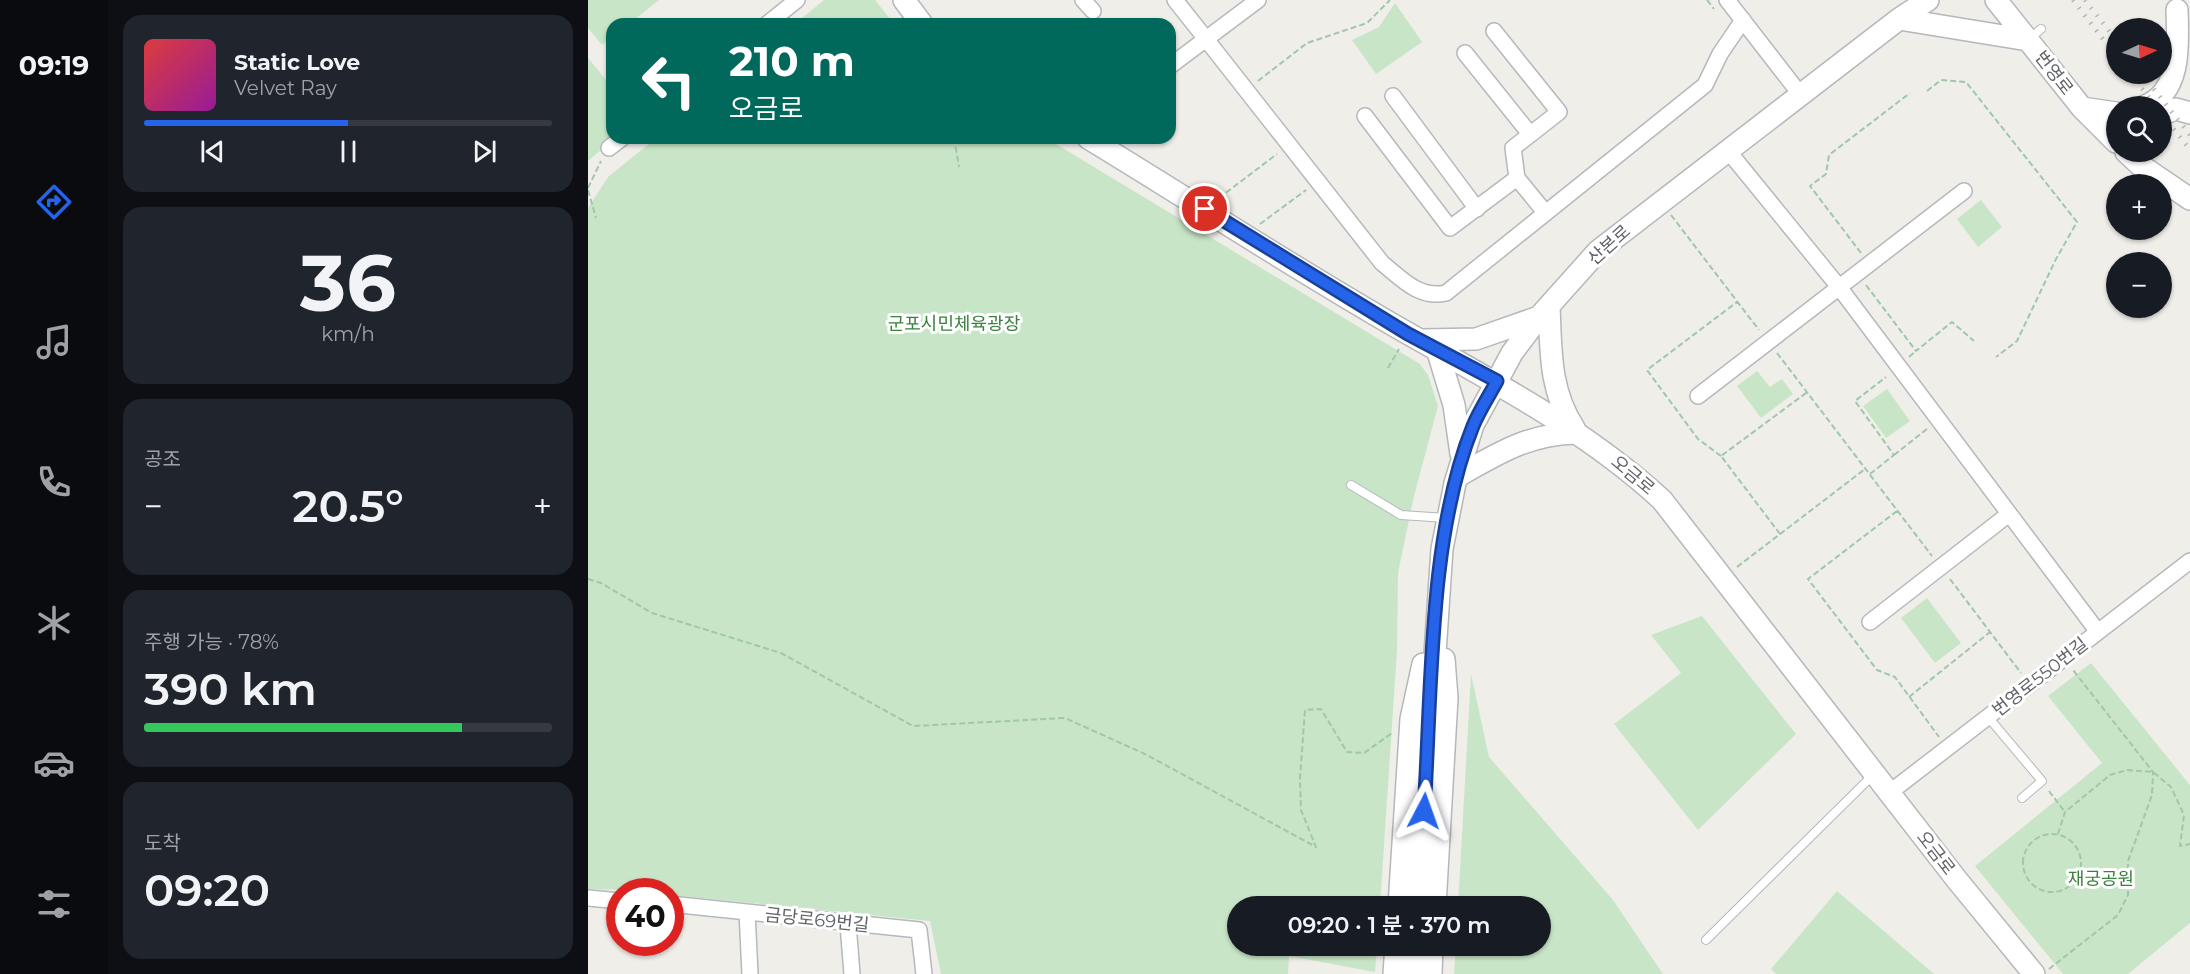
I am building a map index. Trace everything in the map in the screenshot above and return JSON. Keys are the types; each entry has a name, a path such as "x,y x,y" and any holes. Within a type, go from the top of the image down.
{"street":[{"path":"775,18 798,0"},
{"path":"904,0 918,18"},
{"path":"1175,0 1382,263 1419,291 1434,296 1446,293 1706,85 1720,54 1743,20"},
{"path":"1176,62 1258,0"},
{"path":"1728,0 1800,94"},
{"name":"산본로","path":"1400,896 1411,719 1437,596 1448,518 1473,425 1512,353 1544,311 1598,251 1660,201 1729,152 1800,94 1899,19 1928,0"},
{"name":"번영로","path":"1996,0 2034,34 2082,108 2106,132"},
{"path":"2173,5 2190,45"},
{"path":"2161,96 2171,83 2179,50 2173,5"},
{"path":"1899,19 2034,34"},
{"path":"1494,31 1559,112 1512,148 1517,178 1545,212"},
{"path":"1465,53 1530,134"},
{"path":"1393,96 1477,209"},
{"path":"2082,108 2106,112"},
{"path":"2172,110 2176,109 2190,113"},
{"path":"1365,116 1450,228 1517,178"},
{"path":"609,148 614,144"},
{"name":"오금로","path":"1098,144 1422,341 1497,381 1577,433 1636,476 1662,500 1874,774 2034,974"},
{"path":"1729,152 1839,287 2098,632"},
{"path":"2143,162 2190,199"},
{"path":"1698,396 1964,191"},
{"path":"1544,311 1557,396 1577,433 1545,436 1518,443 1460,469 1455,405 1422,341 1476,339 1544,311"},
{"path":"1870,622 2009,514"},
{"name":"번영로550번길","path":"1889,793 2190,561"},
{"name":"산본로","path":"1419,896 1437,596"},
{"name":"산본로","path":"1436,896 1448,698 1437,596"},
{"path":"588,898 606,900"},
{"name":"금당로69번길","path":"684,905 919,930 924,974"},
{"path":"747,912 750,974"},
{"path":"848,924 852,974"},
{"path":"1394,974 1395,956"},
{"path":"1414,974 1415,956"},
{"path":"1431,974 1432,956"}],"lane":[{"path":"1351,485 1401,514 1448,518"},
{"path":"1988,717 2042,781 2022,798"},
{"path":"1706,940 1874,774"}],"path":[{"path":"1247,91 1300,47 1366,23 1390,0"},
{"path":"1927,92 1941,80 1966,82 2077,222 2055,259 2017,341 1996,357"},
{"path":"1910,93 1828,155 1826,174 1810,186 1916,351 1952,322 1974,341"},
{"path":"955,144 959,167"},
{"path":"1205,209 1290,145"},
{"path":"596,218 588,189 609,148"},
{"path":"1246,235 1318,180"},
{"path":"1660,201 2030,684"},
{"path":"1737,302 1647,370 1698,439 1721,456 1780,534"},
{"path":"1388,368 1422,341"},
{"path":"1894,455 1855,401 1899,367"},
{"path":"1721,456 1807,393"},
{"path":"1870,474 1938,420"},
{"path":"1723,578 1865,469"},
{"path":"588,579 601,583 652,613 781,653 913,726 1065,718 1147,755 1316,848 1301,810 1300,778 1305,710 1321,709 1347,752 1364,753 1411,719"},
{"path":"1909,697 1990,632"},
{"path":"2064,658 2153,772 2171,787 2184,815 2180,846 2190,844"},
{"path":"2058,834 2066,812 2110,774 2127,770 2153,772"},
{"path":"2042,974 2118,915 2128,895 2128,861 2152,795 2153,772"},
{"path":"2042,781 2066,812"},
{"path":"2048,833 2058,834 2074,844 2079,852 2080,871 2070,886 2053,893 2043,892 2027,880 2022,860 2031,842 2048,833"}],"green space":[{"path":"588,0 659,0 636,18 606,18 606,42 602,45 588,28"},
{"path":"824,0 875,0 889,18 802,18"},
{"path":"1395,3 1422,42 1376,74 1352,40 1379,27"},
{"path":"588,58 606,80 606,144 608,144 588,161"},
{"name":"군포시민체육광장","path":"649,144 1056,144 1420,364 1428,375 1438,406 1414,496 1398,573 1397,650 1381,896 1227,896 1227,956 1289,956 1288,974 941,974 930,921 684,896 684,878 606,878 606,889 588,889 588,208 608,177"},
{"path":"1981,200 2002,227 1978,247 1957,219"},
{"path":"1757,371 1770,387 1782,379 1793,394 1761,418 1737,386"},
{"path":"1887,389 1910,421 1886,438 1863,406"},
{"path":"1927,598 1961,643 1935,663 1901,618"},
{"path":"1702,616 1796,734 1698,830 1614,724 1681,673 1651,635"},
{"name":"재궁공원","path":"2091,663 2190,785 2190,923 2128,974 2063,974 1975,866 2102,763 2048,696"},
{"path":"1471,674 1489,757 1613,900 1663,974 1454,974 1455,956 1551,956 1551,896 1459,896"},
{"path":"1837,891 1934,974 1776,974 1771,969"},
{"path":"1289,956 1376,956 1375,972"}],"railway":[{"path":"2073,0 2106,43"},
{"path":"2085,0 2106,27"},
{"path":"2138,84 2148,96"},
{"path":"2150,84 2190,135"},
{"path":"2172,127 2190,150"}],"route":[{"path":"1205,209 1408,334 1497,381 1473,425 1455,483 1442,549 1424,811"}]}
